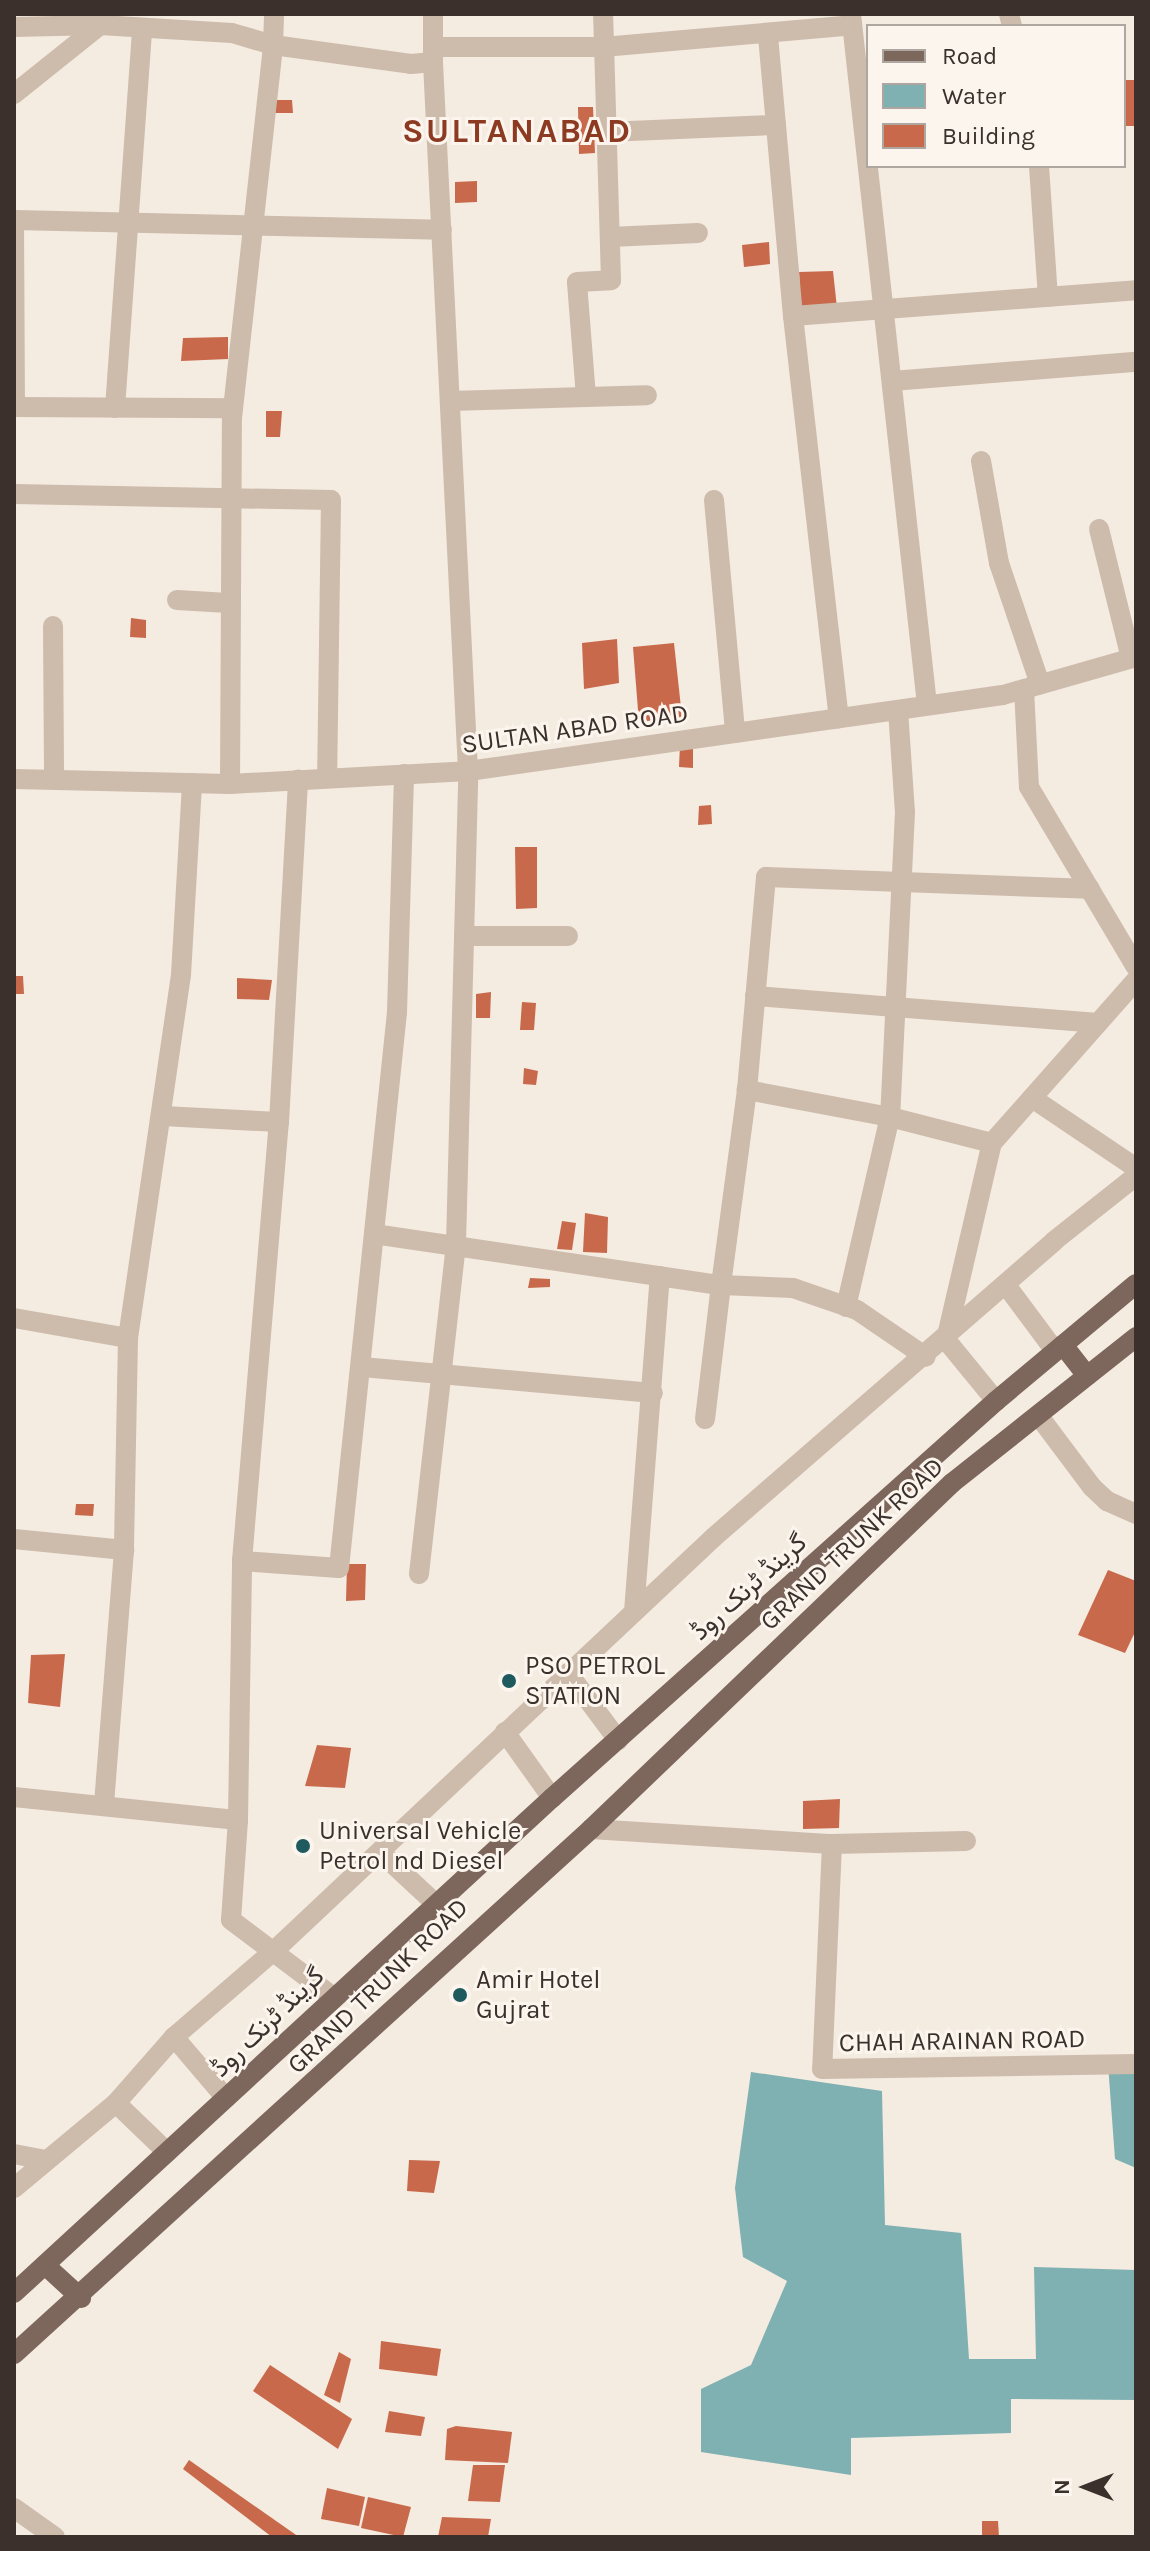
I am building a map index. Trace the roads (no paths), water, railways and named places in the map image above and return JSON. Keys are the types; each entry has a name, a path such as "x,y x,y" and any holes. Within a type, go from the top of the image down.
{"main road":[{"name":"گرینڈ ٹرنک روڈ","path":"14,2293 332,1996 552,1798 996,1401 1136,1284"},
{"name":"GRAND TRUNK ROAD","path":"14,2354 81,2298 493,1913 591,1829 952,1483 1136,1337"},
{"path":"1059,1348 1087,1376"},
{"path":"45,2265 81,2298"}],"street":[{"path":"230,784 228,603 233,408 274,14"},
{"path":"419,1574 456,1244 468,771 433,14"},
{"path":"586,397 577,282 611,280 603,14"},
{"path":"15,92 100,19"},
{"path":"14,27 100,19 142,28 232,33 273,45 411,64 433,54 768,36 852,20 866,146"},
{"path":"115,408 142,28"},
{"path":"768,36 793,316 839,718"},
{"path":"606,132 776,125"},
{"path":"868,168 927,705"},
{"path":"1039,168 1048,297"},
{"path":"233,408 15,407 14,220 442,230"},
{"path":"610,237 698,233"},
{"path":"793,316 1136,290"},
{"path":"892,381 1136,362"},
{"path":"450,401 647,395"},
{"path":"981,461 999,563 1032,686 1029,787 1136,967"},
{"path":"14,494 230,494 331,500 327,778"},
{"path":"714,500 735,733"},
{"path":"1099,529 1133,657"},
{"path":"177,600 228,603"},
{"path":"53,626 54,779"},
{"name":"SULTAN ABAD ROAD","path":"14,779 230,784 468,771 898,710 1032,686 1133,657"},
{"path":"846,1307 890,1117 905,812 898,710"},
{"path":"242,1561 339,1568 397,1012 404,774"},
{"path":"298,780 279,1122 242,1561 238,1820 231,1920 276,1949 332,1996"},
{"path":"104,1805 124,1550 128,1338 163,1116 181,975 192,783"},
{"path":"705,1419 747,1090 766,877 1090,889"},
{"path":"464,936 568,936"},
{"path":"946,1340 992,1143 1136,980"},
{"path":"755,996 1098,1023"},
{"path":"747,1090 890,1117 992,1143"},
{"path":"1032,1098 1136,1168"},
{"path":"163,1116 279,1122"},
{"path":"14,2188 116,2103 174,2037 276,1949 634,1612 1006,1285 1136,1176"},
{"path":"374,1234 721,1285 793,1288 846,1307 926,1357"},
{"path":"634,1612 660,1276"},
{"path":"1006,1285 1059,1348"},
{"path":"14,1318 128,1338"},
{"path":"946,1340 996,1401"},
{"path":"362,1367 653,1393"},
{"path":"1038,1415 1092,1487 1107,1501 1136,1514"},
{"path":"14,1539 124,1550"},
{"path":"568,1673 618,1740"},
{"path":"505,1732 552,1798"},
{"path":"14,1797 238,1820"},
{"path":"591,1829 832,1844 966,1841"},
{"name":"CHAH ARAINAN ROAD","path":"832,1844 822,2069 1136,2064"},
{"path":"380,1852 436,1904"},
{"path":"174,2037 226,2098"},
{"path":"116,2103 167,2152"},
{"path":"14,2154 44,2160"},
{"path":"14,2508 55,2537"}],"water":[{"path":"1108,2064 1136,2064 1136,2168 1115,2159"},
{"path":"751,2072 882,2091 885,2225 961,2233 969,2359 1036,2359 1034,2267 1136,2270 1136,2400 1011,2399 1011,2433 851,2438 851,2475 701,2452 701,2389 751,2365 787,2281 743,2257 735,2188"}],"place":[{"name":"PSO PETROL STATION","path":"509,1681"},
{"name":"Universal Vehicle Petrol nd Diesel","path":"303,1846"},
{"name":"Amir Hotel Gujrat","path":"460,1995"}],"district":[{"name":"SULTANABAD","path":"517,132"}]}
